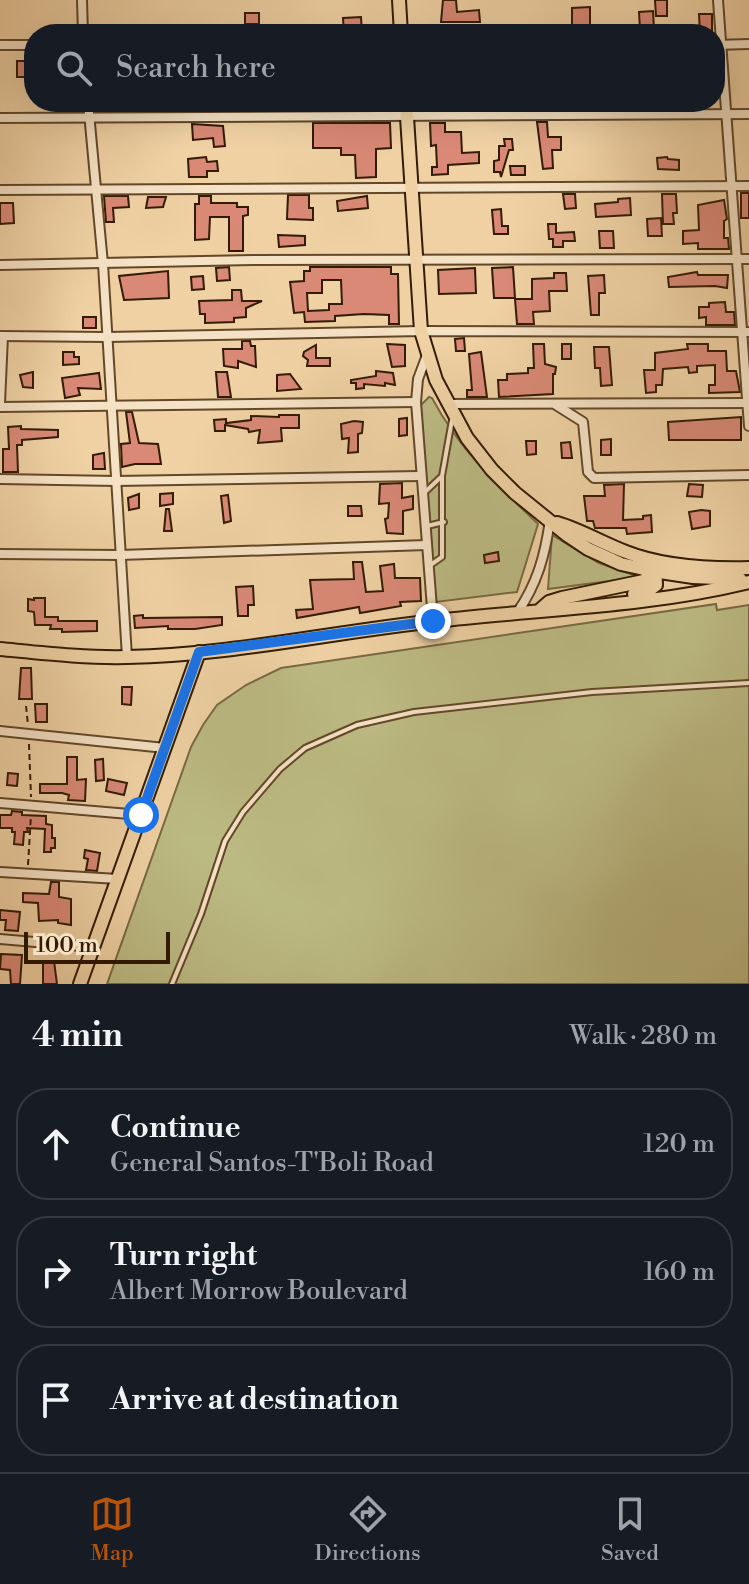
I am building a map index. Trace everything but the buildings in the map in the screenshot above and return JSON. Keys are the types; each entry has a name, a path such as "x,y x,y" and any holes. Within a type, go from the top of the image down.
{"main road":[{"path":"399,0 400,24"},
{"path":"406,112 421,331 427,355 450,409 492,470 515,493 550,520 572,527 654,566 693,577 749,580"},
{"path":"654,566 749,568"},
{"path":"596,605 599,599 648,591 656,585 654,566"},
{"path":"540,610 549,602 644,581 654,566"},
{"path":"0,649 127,657 199,652 433,621 714,590 749,580"},
{"path":"80,984 199,652"}],"street":[{"path":"82,0 83,24"},
{"path":"718,0 718,24"},
{"path":"725,45 749,44"},
{"path":"0,45 24,45"},
{"path":"725,104 746,332 749,426"},
{"path":"89,112 103,264 127,657"},
{"path":"0,118 279,112"},
{"path":"662,112 749,114"},
{"path":"0,190 749,186"},
{"path":"0,265 416,259 749,259"},
{"path":"416,402 110,407 0,405 1,336 421,331 746,332"},
{"path":"427,355 418,379 416,402 433,621"},
{"path":"450,409 556,404 748,403"},
{"path":"556,404 583,422 588,472 594,478 749,475"},
{"path":"0,479 116,481 420,476"},
{"path":"517,613 534,588 550,520"},
{"path":"0,554 120,555 427,545"},
{"path":"0,731 165,748"},
{"path":"0,803 141,815"},
{"path":"0,872 118,879"},
{"path":"0,939 93,947"}],"lane":[{"path":"429,566 442,557 442,476 450,409"},
{"path":"423,494 442,476"},
{"path":"425,526 444,522"},
{"path":"172,984 201,914 225,841 243,812 280,769 305,748 369,721 414,712 582,693 749,683"}],"path":[{"path":"26,706 31,806 28,874"}],"shaded area":[{"path":"429,397 480,466 538,524 517,592 436,602 419,415 421,405"},
{"path":"552,535 599,563 640,577 548,589"},
{"path":"716,604 717,610 749,605 749,984 107,984 191,747 217,705 246,685 281,668"}],"route":[{"path":"141,815 199,652 433,621"}]}
